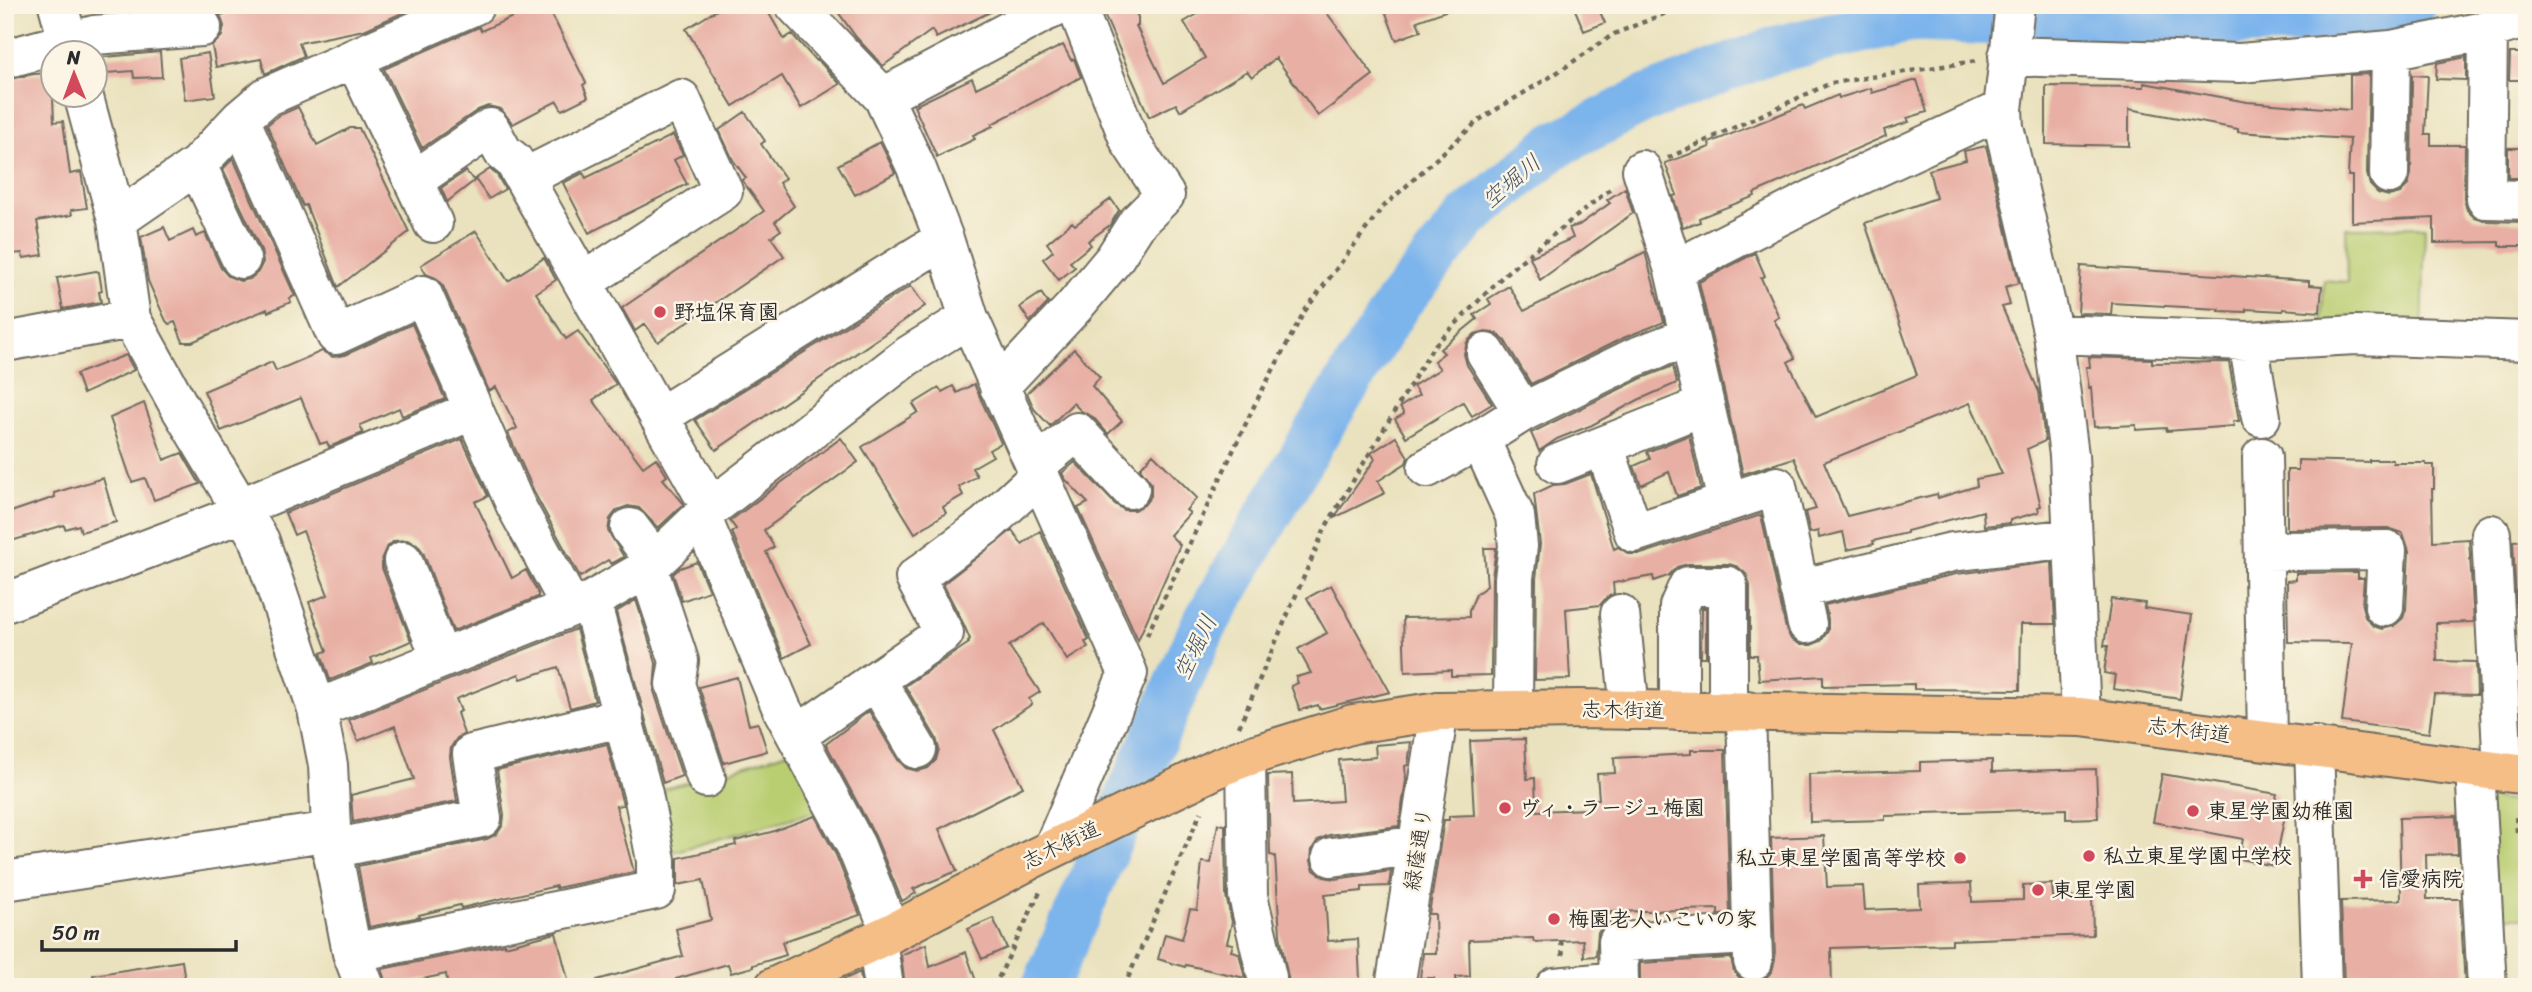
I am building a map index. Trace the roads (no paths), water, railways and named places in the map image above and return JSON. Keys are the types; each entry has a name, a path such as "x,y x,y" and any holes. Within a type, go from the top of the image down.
{"main road":[{"name":"志木街道","path":"775,987 884,936 1061,844 1225,766 1353,724 1439,711 1679,710 2081,717 2502,771"}],"street":[{"path":"58,5 67,38"},
{"path":"117,220 197,165 240,118 267,97 475,5"},
{"path":"795,5 883,96 916,167 944,239 969,318 1128,673 1061,844"},
{"path":"2015,5 2003,109 2004,127 2053,334 2069,455 2081,717"},
{"path":"883,96 1056,7 1130,142 1165,195 1137,223 1114,259 1074,307 999,387"},
{"path":"2008,56 2239,63 2391,50 2488,30 2527,18"},
{"path":"88,38 94,35 202,27"},
{"path":"2488,30 2486,199 2527,200"},
{"path":"2389,174 2391,50"},
{"path":"5,59 38,53"},
{"path":"355,60 433,223"},
{"path":"524,178 681,99 723,191 583,282"},
{"path":"87,108 117,220 131,319 260,541 317,709 328,765 332,840 358,970 656,890 655,857 624,717 581,604 516,506 423,295 335,335 240,118"},
{"path":"1674,270 1852,179 2003,109"},
{"path":"411,176 426,172 490,128 503,152 514,161 524,178 659,417 706,513 782,709 856,846 884,936 884,987"},
{"path":"197,165 242,259"},
{"path":"1642,170 1674,270 1727,502"},
{"path":"659,417 944,239"},
{"path":"317,709 581,604 652,564 706,513 906,357 969,318"},
{"path":"5,342 131,319"},
{"path":"2053,334 2248,341 2356,335 2527,341"},
{"path":"1427,468 1522,412 1633,358 1688,337"},
{"path":"2248,341 2261,416"},
{"path":"1486,353 1522,412"},
{"path":"1557,464 1703,406"},
{"path":"5,603 240,510 474,410"},
{"path":"797,736 944,632 915,579 986,525 1077,432 1130,489"},
{"path":"1480,439 1514,516 1518,546 1514,578 1513,710"},
{"path":"1604,446 1634,533 1777,486 1803,607 1952,552 2071,538"},
{"path":"2262,457 2267,740"},
{"path":"630,528 652,564 680,661 675,684 706,778"},
{"path":"2487,987 2502,771 2491,534"},
{"path":"2264,551 2387,550 2384,607"},
{"path":"403,561 441,659"},
{"path":"1555,987 1619,981 1618,942 1752,948 1728,586 1688,586 1679,606 1679,710"},
{"path":"1620,614 1630,710"},
{"path":"876,680 917,748"},
{"name":"緑蔭通り","path":"1395,987 1439,711"},
{"path":"5,881 332,840 482,818 472,754 624,717"},
{"path":"2314,746 2322,987"},
{"path":"1225,766 1267,987"},
{"path":"1332,857 1419,845"}],"waterway":[{"name":"空堀川","path":"1045,987 1203,627 1315,435 1398,303 1468,217 1554,146 1645,99 1777,49 1911,19 2119,26 2300,21 2413,5"}],"place":[{"name":"野塩保育園","path":"660,312"},
{"name":"ヴィ・ラージュ梅園","path":"1505,808"},
{"name":"東星学園幼稚園","path":"2193,811"},
{"name":"私立東星学園中学校","path":"2089,856"},
{"name":"私立東星学園高等学校","path":"1960,858"},
{"name":"信愛病院","path":"2363,879"},
{"name":"東星学園","path":"2038,890"},
{"name":"梅園老人いこいの家","path":"1554,919"}]}
